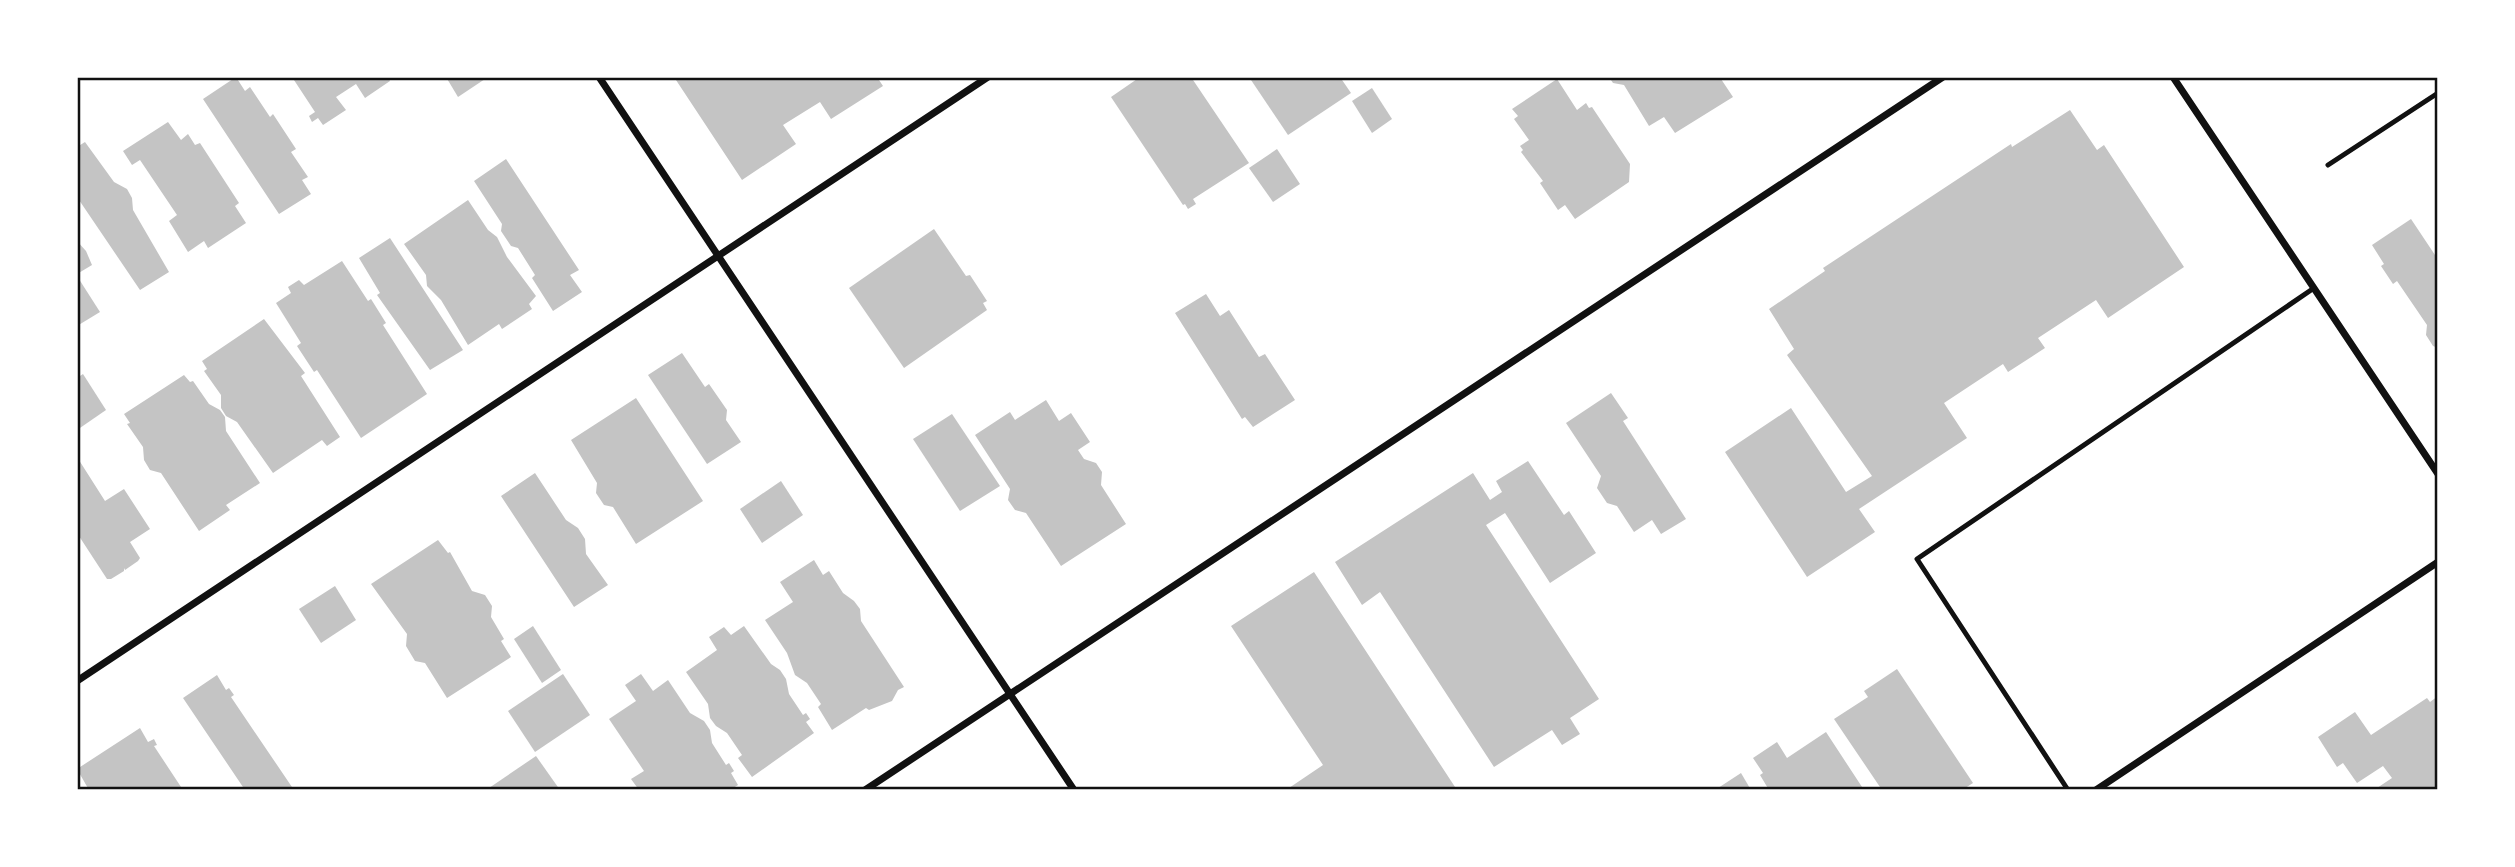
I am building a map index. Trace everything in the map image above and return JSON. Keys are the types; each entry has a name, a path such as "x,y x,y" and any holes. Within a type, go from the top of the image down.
{"street":[{"path":"599,77 1074,790"},
{"path":"77,681 988,77"},
{"path":"865,790 1943,77"},
{"path":"2173,77 2438,474"},
{"path":"2096,790 2438,562"}],"lane":[{"path":"2328,165 2438,93"},
{"path":"2068,790 1917,559 2314,288"}],"building":[{"path":"236,77 245,91 250,87 270,117 273,114 296,149 291,152 308,177 302,180 311,194 279,214 203,99"},
{"path":"292,77 388,77 390,81 365,98 356,84 336,97 346,110 323,125 318,118 312,122 309,116 315,112"},
{"path":"446,77 488,77 458,97"},
{"path":"674,77 877,77 883,86 831,119 820,102 783,125 796,144 742,180"},
{"path":"1140,77 1191,77 1249,163 1193,199 1196,204 1188,209 1111,97"},
{"path":"1249,77 1340,77 1351,93 1288,135"},
{"path":"1609,77 1723,77 1721,79 1733,97 1675,133 1664,117 1649,126 1624,85 1613,83"},
{"path":"1557,79 1577,110 1586,103 1589,108 1592,107 1630,164 1629,182 1575,219 1565,205 1558,210 1540,183 1543,181 1521,152 1523,150 1520,146 1529,140 1514,119 1518,116 1512,109"},
{"path":"1372,88 1392,119 1372,133 1352,101"},
{"path":"2070,110 2097,150 2104,145 2184,267 2108,318 2096,300 2038,338 2045,348 2008,372 2003,364 1944,403 1967,438 1859,509 1875,532 1807,577 1725,452 1791,408 1846,492 1872,476 1787,355 1794,349 1769,309 1825,271 1823,268 2011,144 2012,147"},
{"path":"168,122 181,140 188,134 195,145 200,143 239,203 235,206 246,223 208,248 204,241 188,252 169,221 177,215 140,160 132,165 123,151"},
{"path":"85,142 114,182 127,189 132,198 133,210 169,272 140,290 77,197 77,147"},
{"path":"1277,149 1300,184 1273,202 1249,168"},
{"path":"506,159 579,270 570,275 582,292 553,311 532,278 535,275 518,248 511,246 501,231 502,224 474,181"},
{"path":"468,200 488,230 497,237 507,257 536,296 529,304 532,309 502,329 499,324 468,345 441,300 427,286 426,275 404,244"},
{"path":"2411,219 2435,255 2438,253 2438,348 2433,346 2426,335 2427,325 2397,281 2393,284 2381,266 2384,264 2372,245"},
{"path":"934,229 966,276 970,275 987,301 983,303 987,310 904,368 849,288"},
{"path":"390,238 463,350 430,370 377,295 380,293 359,258"},
{"path":"77,241 86,251 92,265 77,274"},
{"path":"342,261 368,301 371,299 386,323 383,325 427,394 361,438 317,370 314,372 297,346 301,343 276,303 291,293 288,287 299,280 304,285"},
{"path":"77,276 100,312 77,326"},
{"path":"1206,294 1220,316 1229,310 1259,357 1265,354 1295,400 1253,427 1245,417 1242,419 1175,313"},
{"path":"264,319 305,373 301,376 340,437 327,446 322,440 273,473 237,422 226,416 221,408 221,395 204,371 207,369 202,361"},
{"path":"682,353 705,387 709,384 727,410 726,420 741,442 707,464 648,375"},
{"path":"83,374 106,410 77,430 77,378"},
{"path":"184,375 190,382 193,381 209,404 220,410 225,417 226,431 260,483 226,505 230,510 199,531 161,473 150,470 144,460 143,447 127,424 130,423 124,414"},
{"path":"1611,393 1628,418 1623,421 1686,519 1661,534 1652,520 1634,532 1617,506 1607,503 1597,488 1601,476 1566,423"},
{"path":"636,398 703,501 636,544 613,507 604,505 596,493 597,483 571,440"},
{"path":"1046,400 1059,421 1071,413 1090,442 1078,450 1084,459 1096,463 1102,472 1101,485 1126,524 1061,566 1026,513 1015,510 1008,500 1010,489 975,435 1010,412 1015,420"},
{"path":"952,414 1000,486 960,511 913,439"},
{"path":"77,457 105,501 124,489 150,529 130,542 140,558 138,561 111,579 107,579 77,533"},
{"path":"1528,461 1564,515 1569,511 1596,553 1550,583 1505,513 1486,525 1599,699 1570,718 1580,734 1562,745 1552,730 1494,767 1380,592 1362,605 1335,562 1473,473 1490,500 1502,492 1496,481"},
{"path":"535,473 566,520 578,528 585,539 586,554 608,585 574,607 501,496"},
{"path":"781,481 803,515 762,543 740,509"},
{"path":"438,540 448,553 450,552 472,591 485,595 492,606 491,617 511,657 447,698 425,663 415,661 406,646 407,634 371,584"},
{"path":"814,560 823,575 829,571 843,593 860,609 861,621 904,687 898,690 892,701 869,710 866,708 832,730 818,707 821,704 807,683 795,675 787,653 765,620 793,602 780,582"},
{"path":"1314,572 1457,790 1286,790 1323,765 1231,626"},
{"path":"335,586 356,620 321,643 299,609"},
{"path":"533,626 561,670 542,683 514,639"},
{"path":"744,626 771,664 780,670 786,679 789,694 803,715 806,713 810,719 806,722 814,733 752,777 738,758 742,755 727,733 710,718 708,704 686,672 717,650 709,637 724,627 731,635"},
{"path":"1897,669 1973,783 1962,790 1882,790 1834,719 1868,697 1864,691"},
{"path":"563,674 590,715 535,752 508,711"},
{"path":"641,674 653,691 668,680 690,713 704,721 710,730 712,743 726,765 729,763 734,771 731,773 738,785 730,790 639,790 631,779 644,771 609,719 636,701 625,685"},
{"path":"217,675 226,690 229,688 234,695 231,697 294,790 245,790 183,698"},
{"path":"2438,696 2438,790 2374,790 2392,778 2383,766 2357,783 2343,763 2337,767 2318,737 2355,712 2371,735 2427,698 2430,702"},
{"path":"140,728 148,742 154,739 157,745 154,746 183,790 89,790 77,769"},
{"path":"1826,732 1864,790 1769,790 1760,775 1763,773 1753,758 1777,742 1787,758"},
{"path":"536,756 560,790 489,788"},
{"path":"1741,773 1751,790 1715,790"}]}
